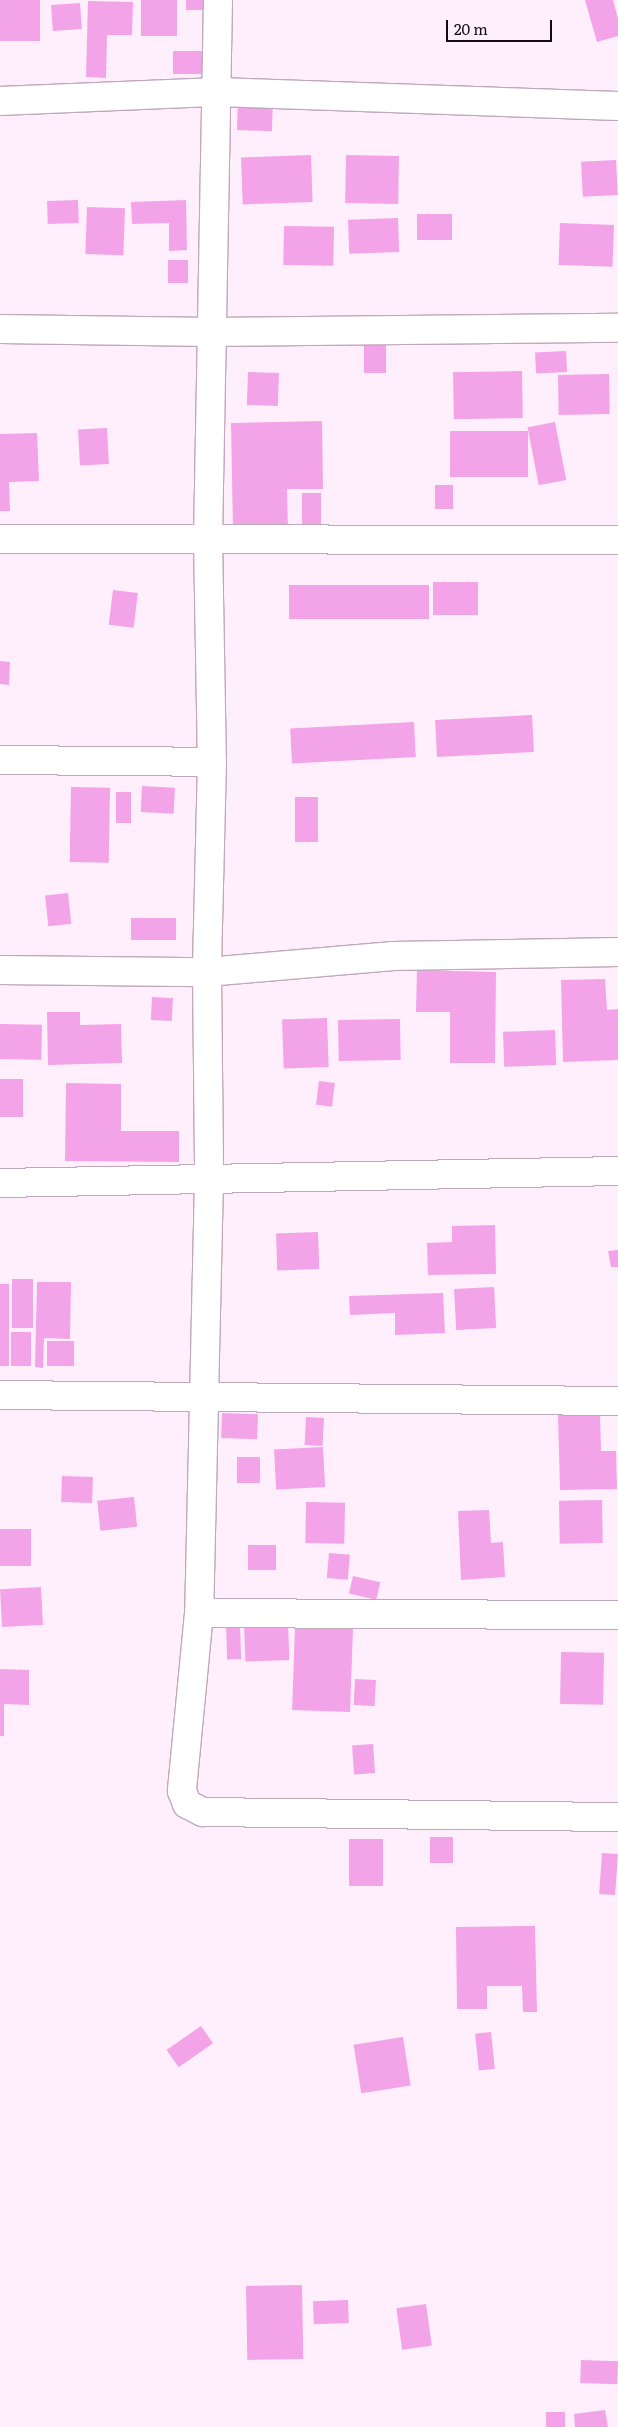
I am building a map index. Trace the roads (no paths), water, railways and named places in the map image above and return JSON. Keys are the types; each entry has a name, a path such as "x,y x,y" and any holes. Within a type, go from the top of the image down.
{"street":[{"path":"218,0 218,92 211,332 208,538 212,762 207,972 209,1180 199,1613 182,1791 187,1804 203,1812 618,1817"},
{"path":"0,101 218,92 618,106"},
{"path":"0,329 211,332 618,328"},
{"path":"0,539 618,540"},
{"path":"0,760 212,762"},
{"path":"0,970 207,972 393,956 618,952"},
{"path":"0,1184 618,1171"},
{"path":"0,1395 203,1399 618,1401"},
{"path":"199,1613 618,1615"}]}
